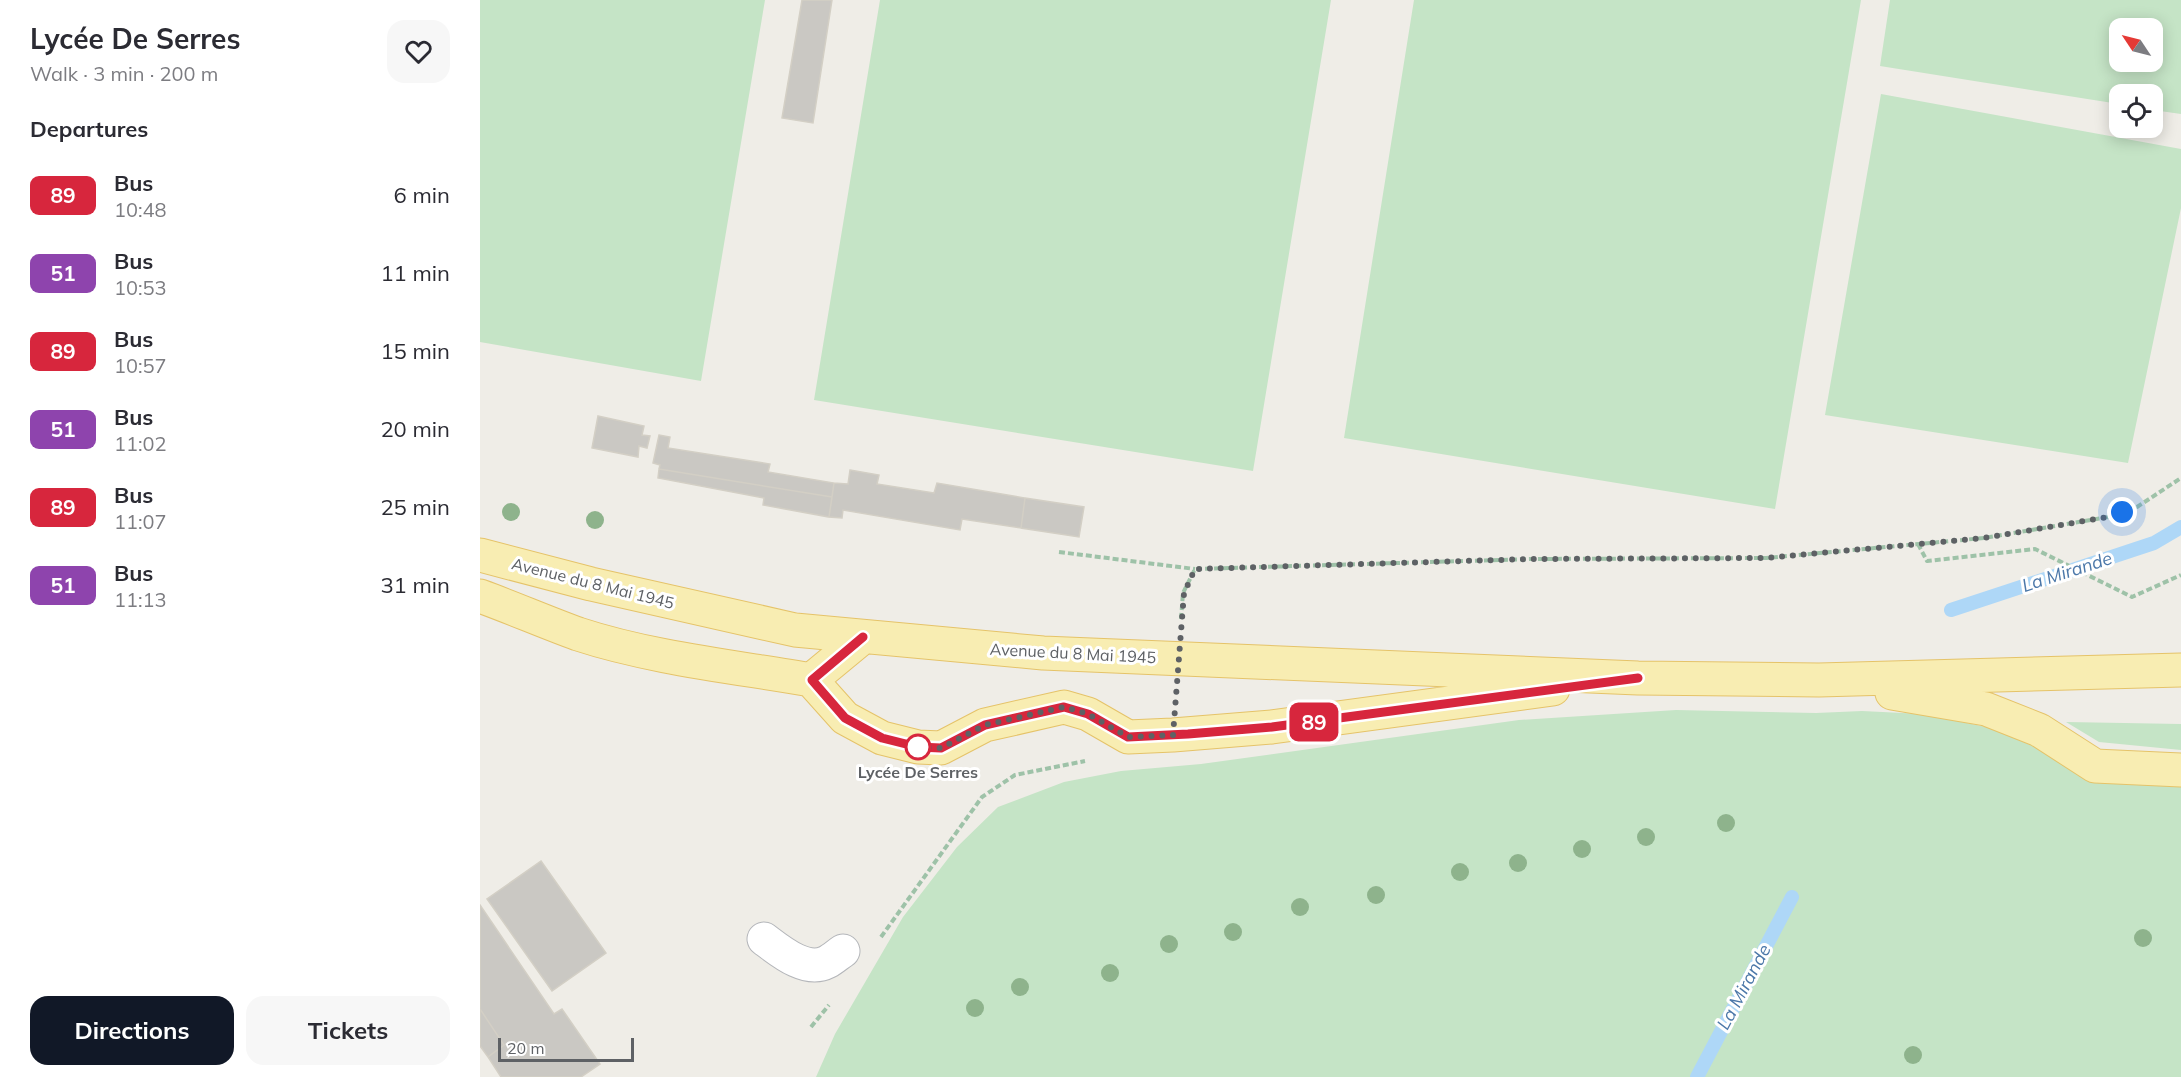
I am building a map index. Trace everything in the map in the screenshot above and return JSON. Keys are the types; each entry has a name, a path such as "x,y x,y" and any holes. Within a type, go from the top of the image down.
{"main road":[{"name":"Avenue du 8 Mai 1945","path":"480,555 591,584 795,630 863,637 1043,653 1638,678 1819,680"},
{"path":"480,596 579,634 689,660 812,680 845,718 882,738 918,747 941,748 985,725 1064,707 1088,714 1128,737 1183,735 1272,727 1638,678"},
{"path":"812,680 863,637"},
{"path":"1819,680 2181,670"},
{"path":"1819,680 1986,709 2039,730 2095,766 2181,770"}],"street":[{"path":"764,939 803,964 826,963 843,951"}],"path":[{"path":"1059,552 1195,569 1532,559 1766,558 1984,538 2108,517 2136,507 2181,478"},
{"path":"1918,544 1927,561 2035,549 2132,597 2181,575"},
{"path":"1178,658 1184,593 1195,569"},
{"path":"876,944 982,797 1015,775 1092,760"},
{"path":"812,1027 833,999"}],"green space":[{"path":"480,0 765,0 701,381 480,342"},
{"path":"880,0 1331,0 1253,471 814,400"},
{"path":"1414,0 1861,0 1775,509 1344,438"},
{"path":"1890,0 2181,0 2181,114 2163,111 2163,84 2109,84 2109,102 1880,66"},
{"path":"1881,94 2109,136 2109,138 2121,138 2181,149 2181,208 2128,463 1825,415"},
{"path":"1676,710 1816,713 1862,711 1923,714 1996,729 2181,782 2181,1077 816,1077 835,1034 903,917 957,847 998,807 1064,782 1121,771 1201,764 1519,720"},
{"path":"2066,722 2181,724 2181,750 2099,742"}],"building":[{"path":"802,0 832,0 813,123 782,118"},
{"path":"598,416 644,426 642,435 650,436 647,448 639,446 638,457 592,448"},
{"path":"659,435 670,437 668,448 770,464 768,472 834,483 832,497 659,469 660,465 653,463"},
{"path":"659,469 832,497 829,517 763,505 764,498 658,478"},
{"path":"850,470 879,475 877,484 934,493 937,483 1025,498 1021,528 962,519 960,530 843,510 842,518 829,517 834,483 848,484"},
{"path":"1025,498 1084,507 1079,537 1021,528"},
{"path":"541,861 606,953 552,991 487,899"},
{"path":"480,905 554,1014 562,1009 600,1064 581,1077 501,1077 488,1057 504,1045 480,1009"},
{"path":"480,1009 504,1045 488,1057 480,1046"}],"waterway":[{"name":"La Mirande","path":"1951,610 2154,543 2181,527"},
{"name":"La Mirande","path":"1697,1077 1792,897"}],"bus line":[{"name":"89","path":"863,637 812,680 845,718 882,738 918,747 941,748 985,725 1064,707 1088,714 1128,737 1188,734 1272,727 1638,678"}],"place":[{"name":"Lycée De Serres","path":"918,747"}],"route":[{"path":"918,747 941,748 985,725 1064,707 1088,714 1128,737 1173,735 1184,593 1195,569 1532,559 1766,558 1984,538 2108,517 2122,512"}]}
